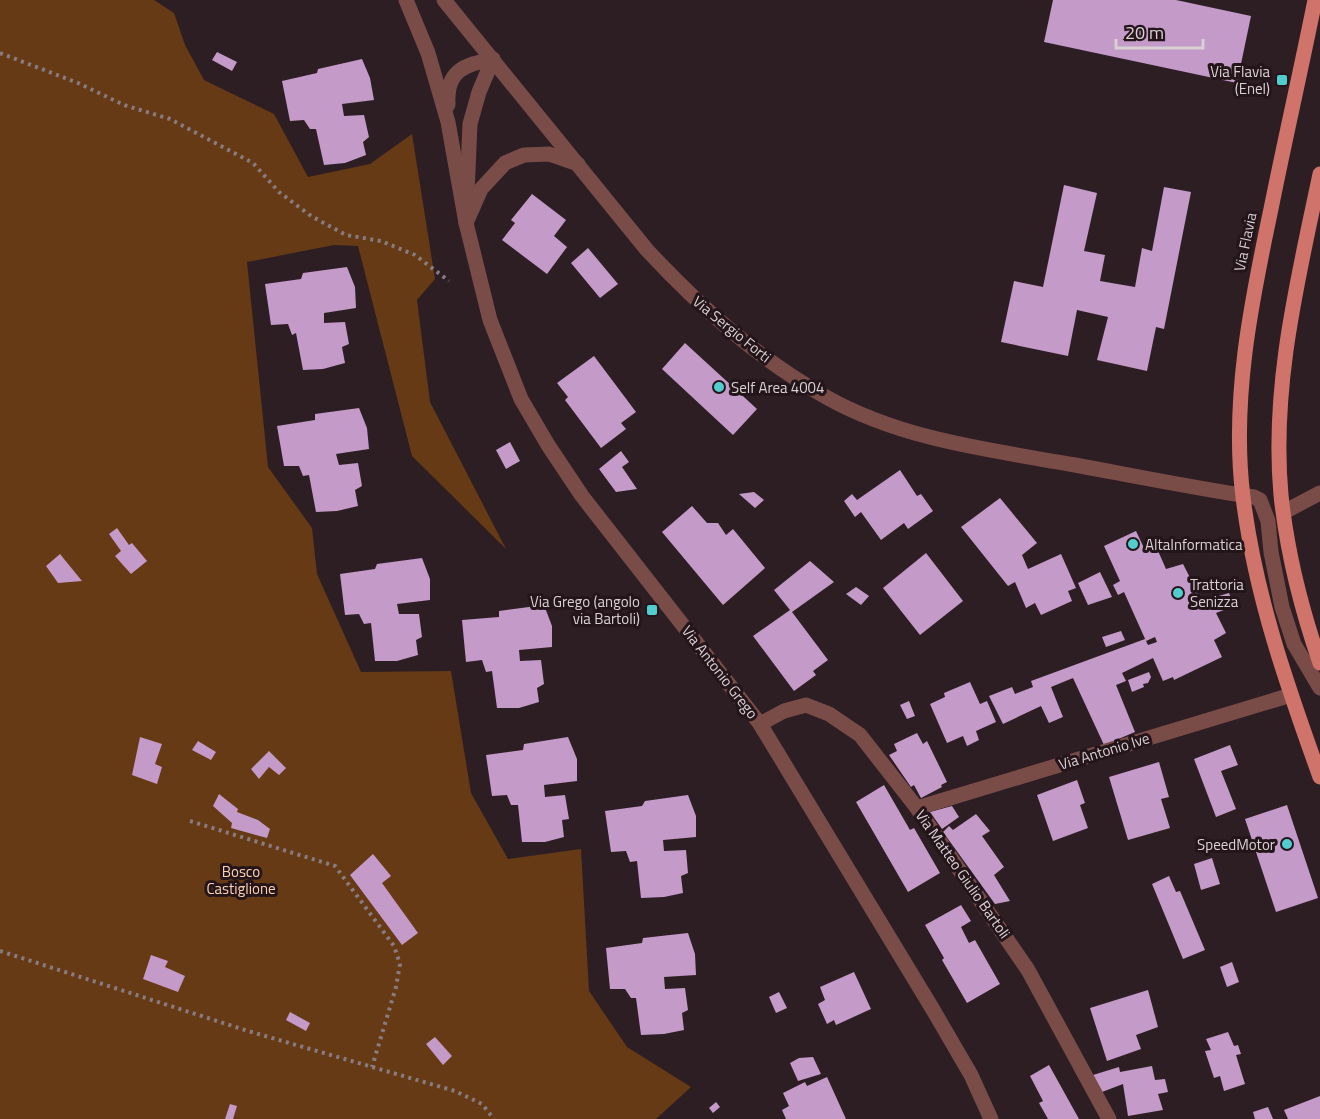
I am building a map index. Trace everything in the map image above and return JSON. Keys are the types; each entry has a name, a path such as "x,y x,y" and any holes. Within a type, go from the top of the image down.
{"main road":[{"name":"Via Flavia","path":"1315,0 1252,300 1241,397 1240,452 1243,495 1260,595 1291,695 1320,777"},
{"path":"1320,174 1291,311 1279,450 1281,496 1292,564 1307,625 1320,663"}],"street":[{"name":"Via Antonio Grego","path":"406,0 428,53 448,122 476,271 493,330 521,399 582,496 760,724 932,1008 971,1075 991,1119"},
{"name":"Via Sergio Forti","path":"444,0 647,250 708,312 739,338 827,398 885,423 947,442 1243,495"},
{"name":"Via Antonio Grego","path":"448,122 447,95 450,80 459,70 471,63 493,59"},
{"name":"Via Antonio Grego","path":"466,223 470,124 479,92 493,59"},
{"path":"466,223 481,189 505,163 524,155 549,154 578,164"},
{"path":"1284,512 1320,494"},
{"path":"1243,495 1260,500 1264,506 1282,607 1294,644 1320,688"},
{"name":"Via Antonio Ive","path":"917,808 1291,695"},
{"name":"Via Matteo Giulio Bartoli","path":"760,724 784,711 806,705 829,714 860,735 917,808 1028,970 1109,1119"}],"path":[{"path":"0,52 78,83 124,105 170,119 253,163 279,192 311,216 346,235 381,241 415,255 449,281"},
{"path":"189,820 335,866 394,946 400,964 396,987 372,1066"},
{"path":"0,951 248,1031 455,1091 482,1104 494,1119"}],"green space":[{"name":"Bosco Castiglione","path":"0,0 154,0 174,13 185,45 204,80 274,114 308,177 370,164 412,134 435,279 417,300 430,402 506,549 412,456 358,246 334,245 247,262 268,467 312,528 317,574 361,672 451,671 471,793 508,859 581,849 589,991 627,1047 691,1087 656,1119 0,1119"}],"building":[{"path":"1053,0 1176,0 1251,16 1237,83 1044,42"},
{"path":"217,52 237,62 232,71 212,60"},
{"path":"362,59 370,78 374,100 342,104 344,116 364,115 369,137 363,142 366,155 345,163 324,165 316,129 310,129 304,120 290,121 282,81 317,73 318,69"},
{"path":"1064,185 1097,193 1084,251 1105,255 1100,281 1135,287 1142,248 1152,251 1164,187 1191,192 1164,329 1156,327 1147,371 1097,360 1108,317 1077,310 1068,356 1001,342 1014,281 1043,287"},
{"path":"532,194 566,220 554,236 567,247 547,274 502,240 515,223 511,220"},
{"path":"588,248 618,284 600,298 571,263"},
{"path":"347,267 355,287 356,308 324,313 324,323 345,322 349,344 342,347 345,363 323,369 303,370 296,333 292,335 288,324 271,325 265,284 301,279 303,273"},
{"path":"685,343 757,409 733,435 662,369"},
{"path":"594,356 636,412 621,423 626,429 601,448 565,400 568,397 557,383"},
{"path":"359,408 367,428 369,449 336,454 339,465 358,463 362,486 355,490 358,506 337,511 316,512 309,475 303,476 299,466 284,466 277,426 315,420 315,414"},
{"path":"510,442 520,461 506,469 496,450"},
{"path":"621,451 629,462 622,467 637,489 616,492 599,469"},
{"path":"900,470 917,496 921,494 933,511 908,529 904,523 881,540 861,512 855,517 844,501 852,494 857,500"},
{"path":"754,492 764,500 755,508 739,494"},
{"path":"1000,498 1037,543 1022,555 1028,569 1061,554 1076,588 1068,591 1072,601 1041,615 1035,603 1026,608 1015,582 1008,586 961,527"},
{"path":"692,506 707,523 718,523 726,535 733,529 765,568 723,605 662,532"},
{"path":"117,528 129,545 132,543 147,561 131,574 115,556 121,551 109,534"},
{"path":"1136,531 1144,548 1155,544 1166,569 1183,564 1202,601 1229,593 1234,606 1216,613 1226,633 1214,640 1222,657 1174,680 1173,677 1163,681 1153,658 1122,673 1126,681 1116,685 1135,732 1104,745 1073,678 1051,687 1063,717 1049,723 1041,706 1003,724 989,696 1012,687 1015,694 1033,687 1031,681 1145,639 1146,641 1124,592 1118,595 1113,585 1120,581 1104,546","holes":["1155,637 1157,642 1148,645 1146,641"]},
{"path":"926,553 963,601 920,635 883,588"},
{"path":"60,554 82,581 58,583 46,566"},
{"path":"422,558 430,579 430,600 397,604 399,614 419,614 422,637 416,640 418,655 397,661 375,661 371,623 364,624 359,614 345,615 340,574 375,569 377,564"},
{"path":"810,561 834,582 792,612 828,660 813,671 816,675 794,691 753,636 790,610 774,590"},
{"path":"1100,572 1112,597 1088,605 1078,583"},
{"path":"856,587 869,596 861,605 846,594"},
{"path":"544,605 552,626 552,647 519,650 520,661 541,660 544,684 537,688 539,702 519,708 497,708 492,671 486,672 482,660 466,662 462,620 499,617 499,611"},
{"path":"1121,631 1125,640 1106,647 1102,637"},
{"path":"1149,672 1151,677 1148,683 1132,692 1128,680"},
{"path":"970,682 980,704 987,701 996,722 976,731 979,740 967,746 963,736 947,743 930,704 945,697 944,693"},
{"path":"909,701 915,716 907,719 900,705"},
{"path":"917,733 923,744 927,741 947,782 921,798 914,785 911,787 889,755 897,751 894,744"},
{"path":"140,737 162,744 155,764 162,767 157,784 132,775"},
{"path":"568,737 577,759 577,781 544,785 545,797 565,795 569,819 562,820 564,837 545,842 522,842 518,805 511,805 507,795 492,796 486,755 523,750 524,744"},
{"path":"198,741 216,752 211,760 192,750"},
{"path":"1230,745 1238,765 1221,771 1236,809 1216,817 1194,759"},
{"path":"269,751 286,768 279,775 269,767 259,779 251,769"},
{"path":"1159,762 1169,797 1161,799 1170,828 1128,840 1109,777"},
{"path":"1077,780 1085,803 1080,805 1088,828 1053,841 1037,795"},
{"path":"884,785 910,830 914,828 940,873 908,892 856,802"},
{"path":"219,794 238,809 237,812 258,820 270,829 267,838 231,828 232,823 213,806"},
{"path":"688,795 696,816 696,837 663,840 664,851 686,850 688,873 681,876 683,893 641,898 637,861 630,862 626,851 611,852 605,811 642,806 645,801"},
{"path":"1287,805 1318,898 1276,912 1245,819"},
{"path":"952,806 959,817 942,829 930,812"},
{"path":"976,814 990,831 982,836 1004,867 994,875 1010,901 995,904 943,832 949,826 953,830"},
{"path":"373,854 391,876 382,883 418,933 402,945 350,875"},
{"path":"1212,858 1220,884 1201,890 1194,864"},
{"path":"1169,876 1176,892 1180,891 1205,950 1183,959 1152,884"},
{"path":"961,905 971,921 961,927 969,943 975,940 1000,984 967,1003 925,925"},
{"path":"688,933 695,954 696,975 664,977 665,989 685,988 688,1010 682,1013 684,1030 641,1035 636,998 631,998 625,989 610,989 606,948 642,943 643,938"},
{"path":"151,955 168,961 165,967 185,976 178,992 143,979"},
{"path":"1232,962 1239,982 1227,987 1220,967"},
{"path":"854,972 871,1009 836,1025 834,1020 827,1024 818,1004 825,1000 820,987"},
{"path":"1148,990 1158,1027 1136,1035 1141,1049 1107,1061 1090,1008"},
{"path":"779,992 787,1008 776,1013 769,997"},
{"path":"290,1012 310,1023 306,1031 286,1020"},
{"path":"1228,1032 1234,1046 1238,1045 1241,1054 1236,1055 1245,1084 1224,1091 1220,1076 1214,1078 1205,1051 1211,1050 1206,1039"},
{"path":"435,1037 452,1056 443,1065 426,1044"},
{"path":"813,1057 821,1074 798,1081 790,1063 799,1058"},
{"path":"1049,1065 1079,1119 1048,1119 1039,1103 1043,1101 1030,1076"},
{"path":"1152,1066 1155,1080 1165,1079 1168,1092 1158,1094 1163,1110 1128,1116 1123,1084 1102,1092 1093,1075 1119,1067 1120,1072"},
{"path":"827,1077 846,1119 786,1119 782,1110 789,1106 783,1093 805,1082 807,1086"},
{"path":"1320,1096 1320,1119 1288,1119 1284,1110"},
{"path":"716,1102 720,1107 713,1113 709,1108"},
{"path":"230,1104 237,1106 233,1119 225,1119"},
{"path":"1268,1107 1273,1119 1255,1119 1253,1112"}],"place":[{"name":"Via Flavia (Enel)","path":"1282,80"},
{"name":"Self Area 4004","path":"719,387"},
{"name":"AltaInformatica","path":"1133,544"},
{"name":"Trattoria Senizza","path":"1178,593"},
{"name":"Via Grego (angolo via Bartoli)","path":"652,610"},
{"name":"SpeedMotor","path":"1287,844"}]}
